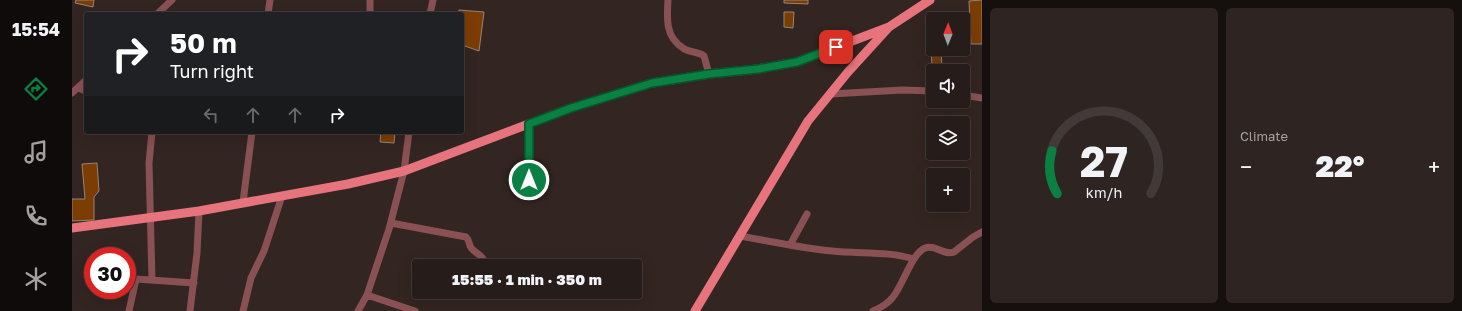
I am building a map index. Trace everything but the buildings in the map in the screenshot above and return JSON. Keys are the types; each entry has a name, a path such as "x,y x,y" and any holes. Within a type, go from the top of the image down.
{"main road":[{"path":"72,228 199,211 404,171 571,108 652,83 709,74 758,69 797,62 889,27 930,0"},
{"path":"694,311 808,121 848,72 889,27"}],"street":[{"path":"159,12 172,0"},
{"path":"268,12 270,0"},
{"path":"370,0 370,12"},
{"path":"430,12 433,0"},
{"path":"668,0 668,31 682,48 704,56 709,74"},
{"path":"72,93 84,82"},
{"path":"78,88 84,90"},
{"path":"831,94 902,90 926,91"},
{"path":"970,96 982,98"},
{"path":"529,124 529,180"},
{"path":"152,134 149,163 152,280"},
{"path":"243,202 252,134"},
{"path":"358,311 367,295 390,223 404,171 409,134"},
{"path":"243,311 251,278 264,251 282,196"},
{"path":"190,311 194,283 199,211"},
{"path":"790,245 807,214"},
{"path":"390,223 466,237 469,240 470,246 483,259"},
{"path":"877,310 893,298 914,259 920,251 925,248 936,249 947,253 954,252 973,236 982,232"},
{"path":"739,236 834,251 893,254 914,259"},
{"path":"129,311 136,279 194,283"},
{"path":"367,295 415,311"},
{"path":"389,303 389,311"}],"route":[{"path":"529,180 529,124 571,108 652,83 709,74 758,69 797,62 836,47"}]}
